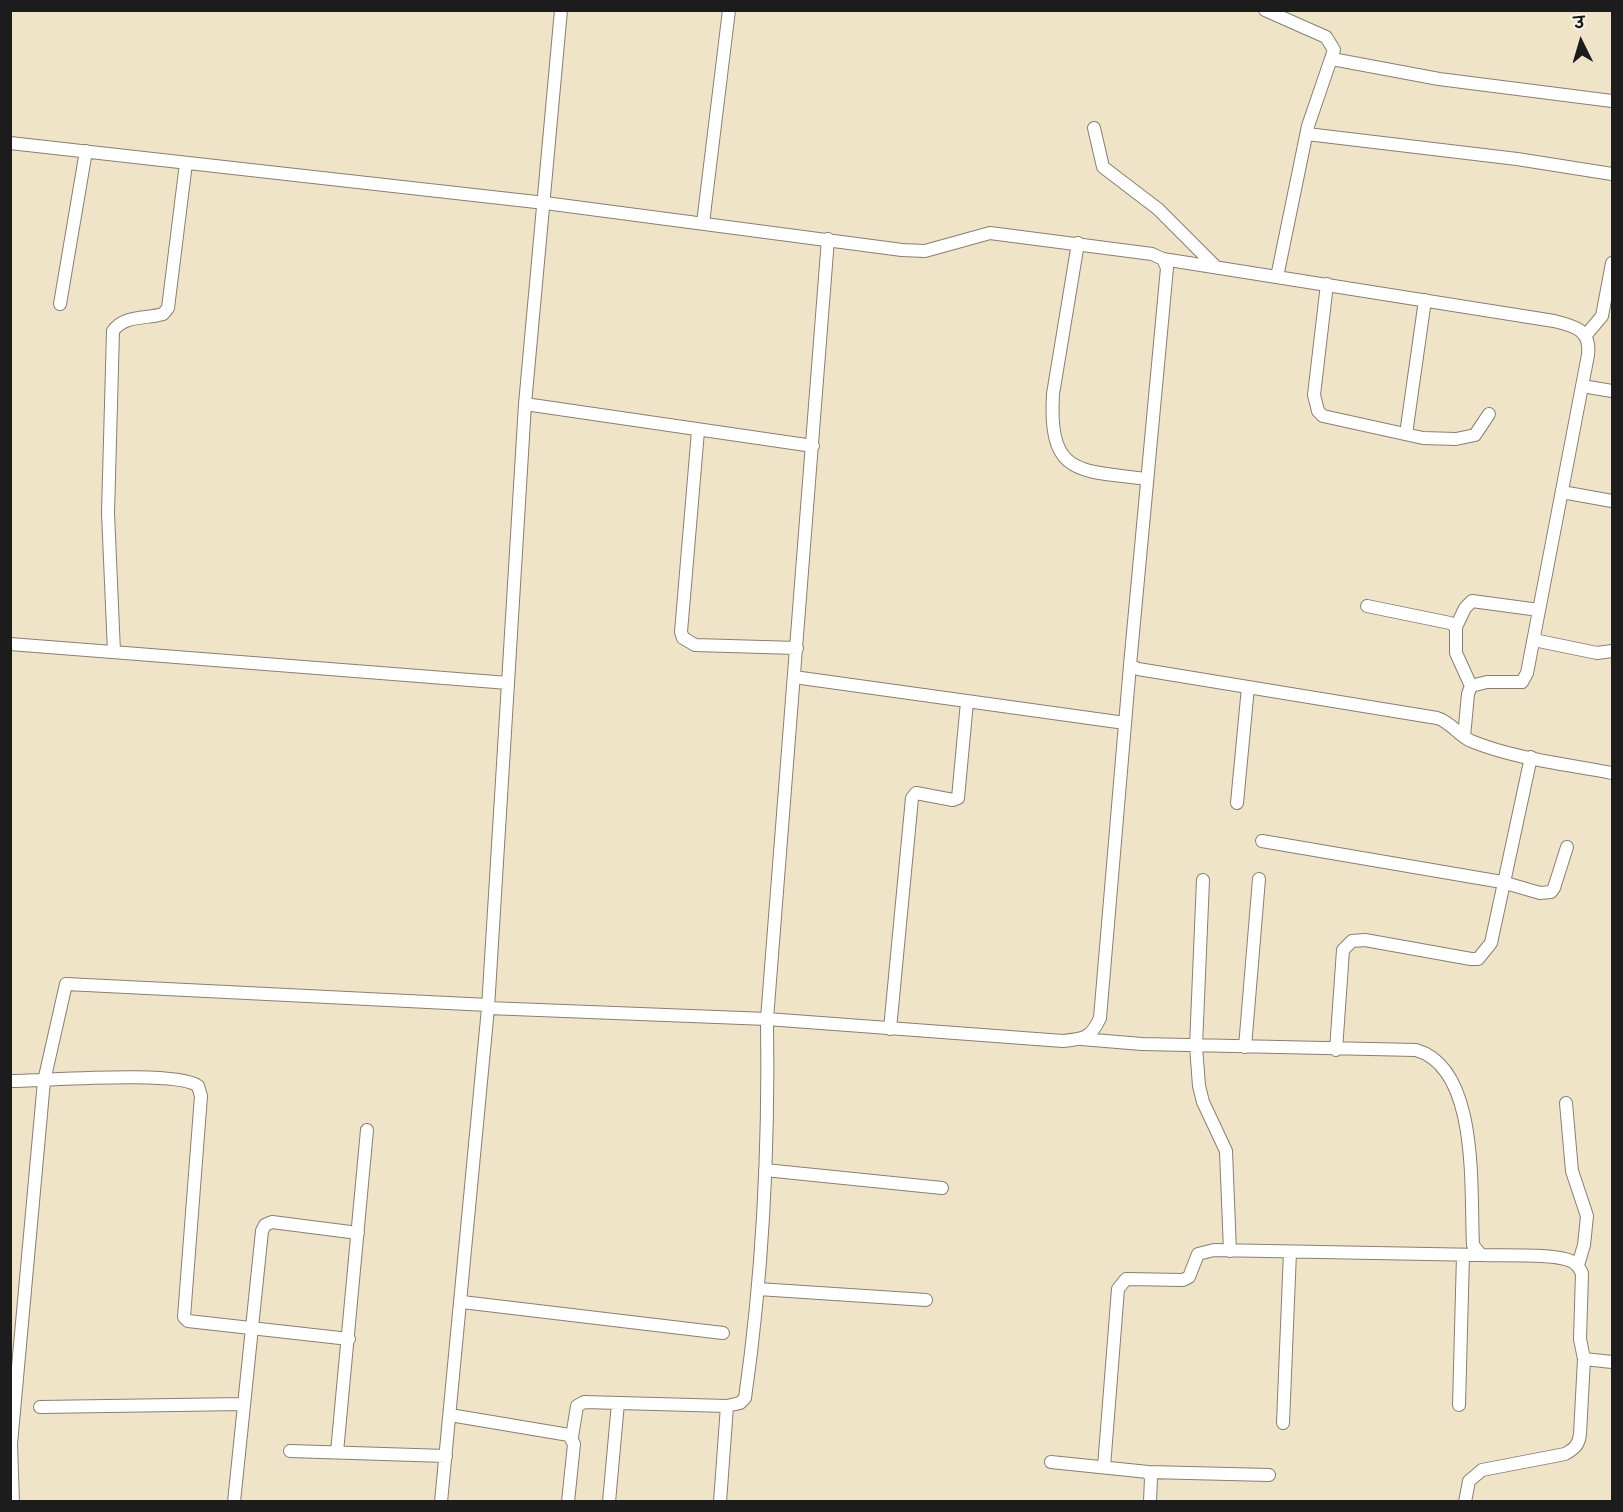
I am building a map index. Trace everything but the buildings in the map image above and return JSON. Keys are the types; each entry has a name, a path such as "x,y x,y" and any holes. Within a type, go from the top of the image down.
{"street":[{"path":"441,1502 462,1302 488,1007 525,404 561,10"},
{"path":"703,223 729,10"},
{"path":"1265,10 1326,37 1334,50 1307,134 1277,277"},
{"path":"1332,59 1439,79 1612,101"},
{"path":"1094,128 1103,167 1158,209 1216,267"},
{"path":"1307,134 1517,159 1612,174"},
{"path":"10,143 545,202 925,251 990,233 1078,243 1574,326 1586,335 1589,345 1539,610 1522,682 1487,682 1472,686 1468,694 1464,737"},
{"path":"60,304 86,152"},
{"path":"114,652 108,513 113,331 118,324 129,319 163,314 168,308 186,163"},
{"path":"568,1502 574,1444 572,1437 580,1404 727,1406 740,1403 746,1398 758,1289 765,1170 768,1110 767,1019 828,239"},
{"path":"1078,243 1053,394 1052,412 1059,448 1070,465 1086,471 1146,479"},
{"path":"1080,1039 1094,1032 1100,1018 1146,479 1167,268 1163,259"},
{"path":"1586,335 1602,316 1612,263"},
{"path":"1327,284 1314,395 1318,411 1338,420 1437,439 1468,437 1481,428 1489,414"},
{"path":"1406,434 1425,300"},
{"path":"1582,386 1612,391"},
{"path":"525,404 813,446"},
{"path":"698,431 687,542 681,632 683,638 694,645 797,648"},
{"path":"1562,492 1612,501"},
{"path":"1472,686 1455,654 1456,627 1465,608 1473,601 1539,610"},
{"path":"1367,606 1450,623 1456,627"},
{"path":"1533,640 1597,653 1612,651"},
{"path":"10,644 508,683"},
{"path":"1130,665 1138,669 1437,717 1446,720 1464,737 1531,757 1612,773"},
{"path":"794,677 1125,723"},
{"path":"1238,803 1248,687"},
{"path":"890,1029 912,798 916,793 953,800 958,798 967,702"},
{"path":"1336,1050 1342,959 1345,946 1352,941 1365,940 1478,959 1491,943 1502,882 1531,757"},
{"path":"1262,842 1502,882 1540,893 1551,892 1567,847"},
{"path":"1245,1047 1259,879"},
{"path":"1203,880 1197,1046 1203,1102 1226,1151 1230,1251"},
{"path":"13,1502 11,1444 15,1348 44,1081 66,984 488,1007 767,1019 1063,1041 1080,1039 1197,1046 1416,1050 1431,1054 1442,1065 1452,1081 1464,1114 1473,1245 1481,1255"},
{"path":"10,1081 150,1078 188,1081 198,1086 201,1096 183,1312 188,1321 349,1339"},
{"path":"1465,1502 1469,1481 1482,1470 1565,1455 1579,1442 1584,1359 1580,1340 1582,1273 1578,1265 1584,1245 1587,1216 1572,1171 1566,1103"},
{"path":"337,1452 368,1130"},
{"path":"765,1170 942,1188"},
{"path":"234,1502 250,1329 262,1231 265,1225 272,1222 358,1233"},
{"path":"1104,1467 1115,1319 1121,1283 1134,1278 1183,1280 1189,1277 1198,1254 1230,1251 1557,1258 1578,1265"},
{"path":"1283,1422 1290,1252"},
{"path":"1459,1405 1463,1255"},
{"path":"758,1289 926,1300"},
{"path":"462,1302 723,1333"},
{"path":"1584,1359 1612,1362"},
{"path":"609,1502 618,1403"},
{"path":"40,1407 243,1404"},
{"path":"720,1502 727,1406"},
{"path":"450,1415 551,1430 572,1437"},
{"path":"290,1451 446,1456"},
{"path":"1051,1462 1148,1472 1269,1475"},
{"path":"1148,1472 1151,1478 1150,1502"}]}
